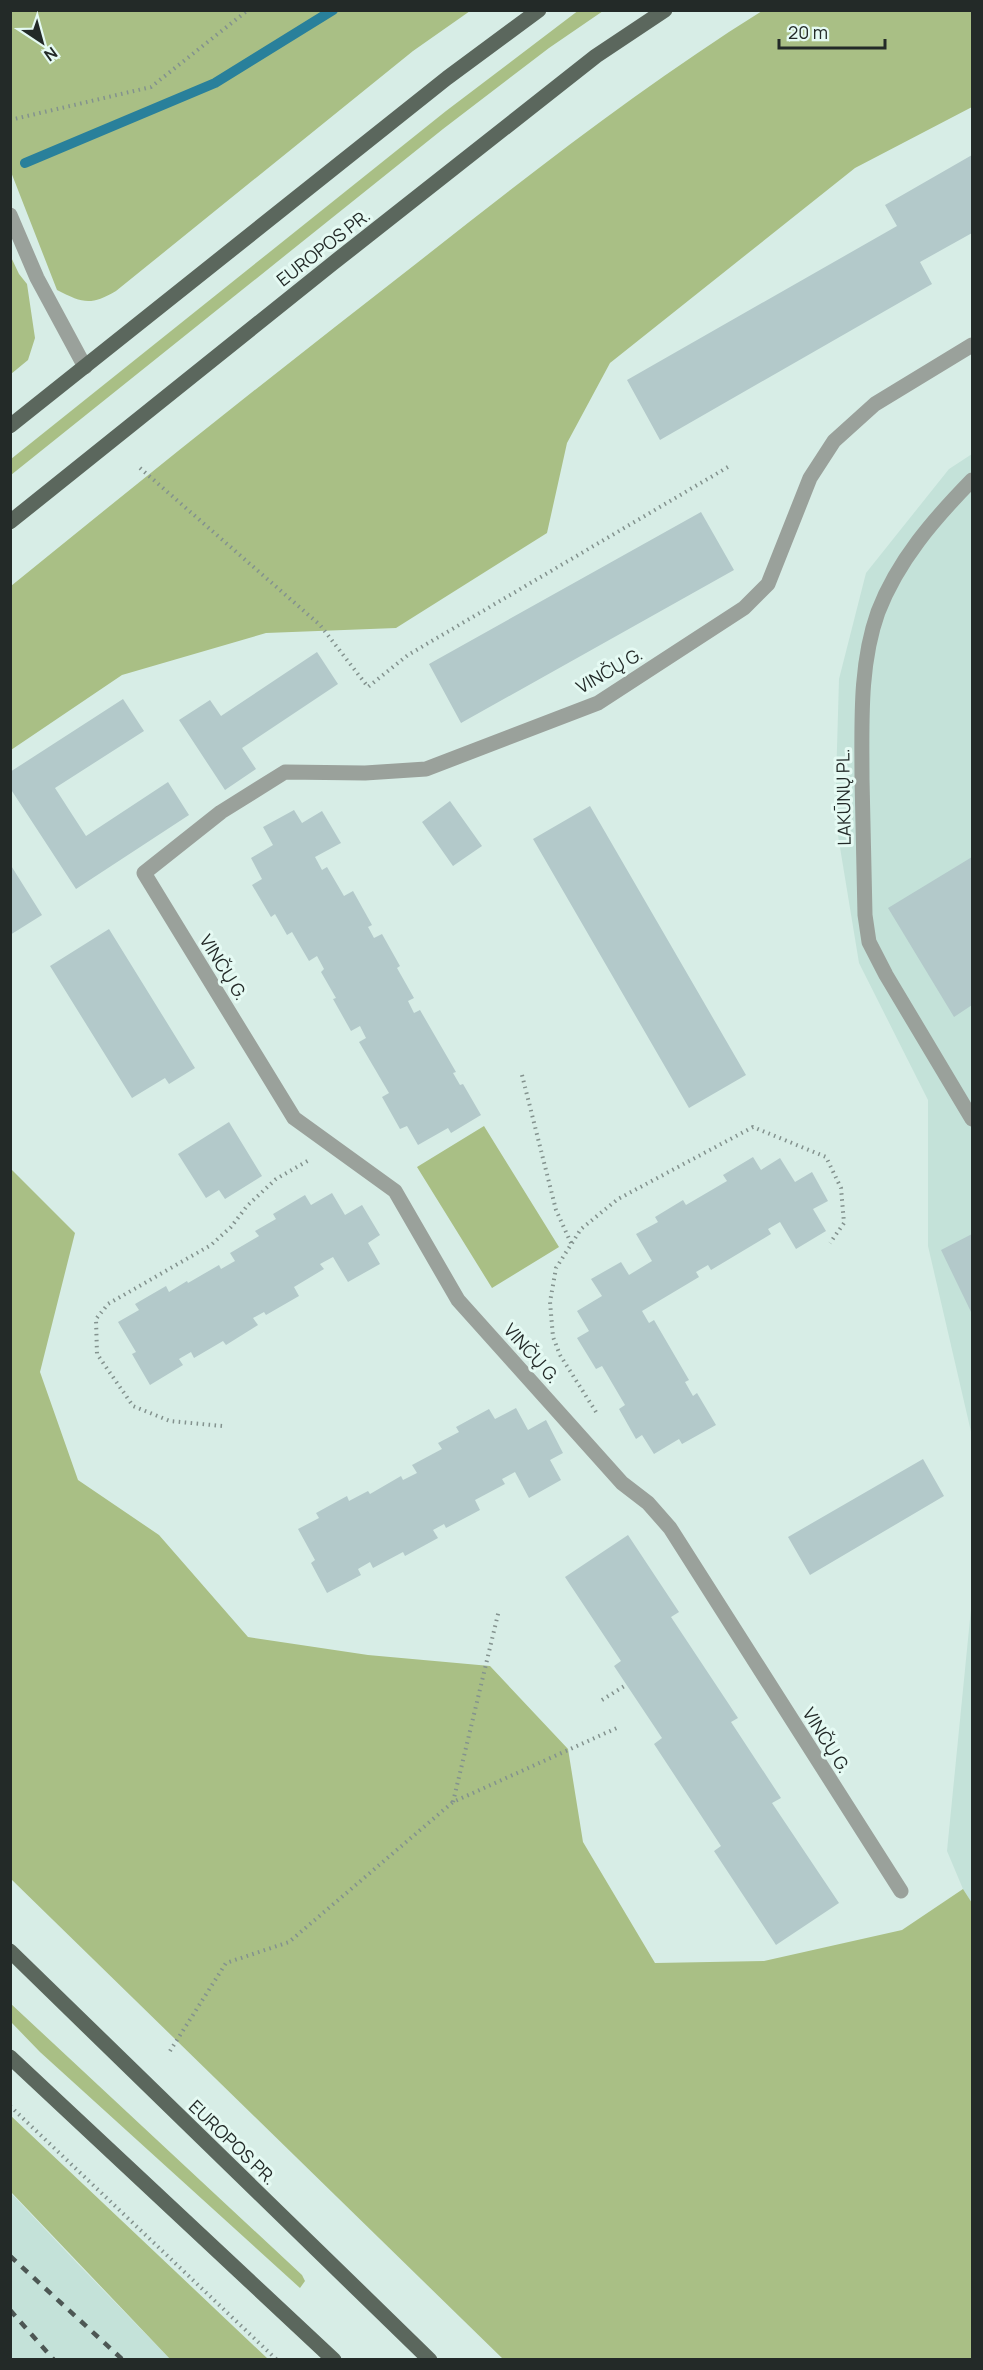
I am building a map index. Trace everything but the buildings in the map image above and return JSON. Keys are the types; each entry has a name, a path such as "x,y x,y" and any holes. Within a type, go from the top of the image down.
{"main road":[{"path":"10,426 447,78 539,10"},
{"name":"EUROPOS PR.","path":"10,522 596,56 665,10"},
{"name":"EUROPOS PR.","path":"10,1951 430,2360"},
{"path":"10,2057 334,2360"}],"street":[{"path":"10,215 37,278 85,367"},
{"name":"VINČŲ G.","path":"901,1892 670,1528 648,1503 622,1483 458,1300 394,1191 294,1118 144,873 221,812 285,772 365,773 426,769 598,703 744,609 768,584 810,478 834,441 875,404 972,345"},
{"name":"LAKŪNŲ PL.","path":"972,480 936,516 905,558 878,612 865,666 862,721 865,915 869,942 886,975 972,1119"}],"path":[{"path":"10,120 151,87 248,10"},
{"path":"140,468 320,625 368,687 408,655 728,468"},
{"path":"522,1076 556,1210 572,1243"},
{"path":"601,1420 560,1355 553,1337 550,1302 556,1268 581,1229 618,1199 753,1127 826,1157 841,1188 844,1223 830,1243"},
{"path":"222,1426 170,1421 133,1406 97,1354 96,1319 108,1304 211,1245 276,1179 333,1145"},
{"path":"453,1802 499,1610"},
{"path":"602,1700 626,1684"},
{"path":"170,2051 226,1963 289,1942 453,1802 619,1727"},
{"path":"10,2106 276,2360"}],"shaded area":[{"path":"972,454 972,1436 928,1246 928,1100 859,963 835,817 839,679 866,573 949,469"},
{"path":"972,1599 972,1903 963,1889 947,1851"},
{"path":"10,2192 77,2263 170,2359 11,2359"}],"green space":[{"path":"579,10 603,11 549,48 443,129 11,475 11,459 446,111"},
{"path":"10,11 470,11 413,51 116,291 93,301 86,301 57,290 11,172"},
{"path":"762,11 972,11 972,107 855,168 610,363 567,443 547,533 396,628 266,633 122,675 11,750 11,586 264,383 544,164 630,100"},
{"path":"10,255 19,274 27,284 35,338 28,360 11,374"},
{"path":"484,1126 559,1247 492,1288 417,1167"},
{"path":"10,1168 75,1233 40,1372 78,1480 159,1535 248,1637 368,1655 490,1666 568,1749 583,1842 655,1963 764,1961 902,1930 963,1889 972,1903 972,2359 503,2359 11,1879"},
{"path":"10,2003 302,2275 305,2281 300,2288 40,2052 11,2022"},
{"path":"10,2115 268,2359 170,2359 11,2192"}],"waterway":[{"path":"25,163 215,83 333,10"}],"railway":[{"path":"10,2256 123,2360"},
{"path":"10,2310 54,2360"}]}
